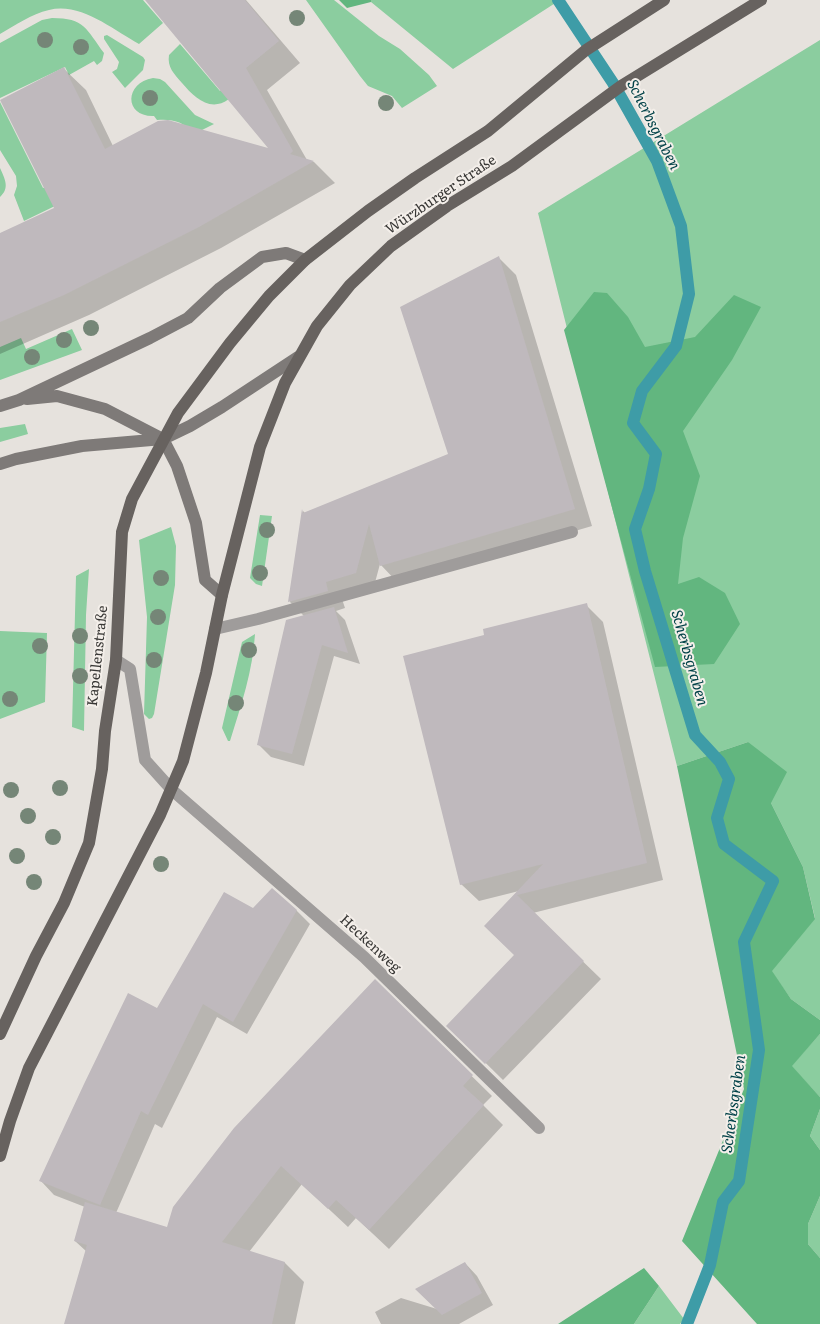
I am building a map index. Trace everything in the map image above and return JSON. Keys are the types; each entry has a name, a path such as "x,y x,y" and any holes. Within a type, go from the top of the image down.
{"main road":[{"name":"Würzburger Straße","path":"163,439 178,413 230,343 269,296 305,260 368,211 488,131 586,50 664,0"},
{"name":"Würzburger Straße","path":"298,356 317,326 350,285 391,246 447,206 512,166 621,86 761,0"},
{"path":"0,1156 29,1068 172,790 183,760 206,673 222,595 260,447 285,382 298,356"},
{"name":"Kapellenstraße","path":"0,1034 36,956 64,902 89,843 102,770 116,660 122,532 132,500 163,439"}],"street":[{"path":"0,406 19,400 188,318 220,288 262,257 286,253 305,260"},
{"name":"Würzburger Straße","path":"0,464 82,446 163,439 222,407 298,356"},
{"path":"19,400 57,396 105,409 163,439 177,466 194,516 206,580 222,595"}],"lane":[{"path":"215,629 258,619 572,532"},
{"name":"Heckenweg","path":"116,660 130,669 145,760 172,790 364,957 540,1128"}],"green space":[{"path":"0,0 143,0 163,23 139,44 85,14 61,9 36,14 0,34"},
{"path":"306,0 334,0 379,36 400,49 429,75 437,86 402,108 392,96 368,86"},
{"path":"339,0 371,0 371,2 347,8"},
{"path":"371,0 560,0 453,69 371,2"},
{"path":"52,18 72,20 84,26 104,53 102,61 97,65 94,61 69,75 65,67 0,98 0,43 42,20"},
{"path":"107,35 145,60 143,70 125,88 112,72 117,69 119,62 104,39 104,36"},
{"path":"820,40 820,1020 791,999 771,971 815,918 803,867 771,803 748,742 677,766 538,213"},
{"path":"180,44 220,91 223,88 229,99 222,103 209,104 197,98 187,88 174,73 169,63 169,55"},
{"path":"153,78 165,82 195,115 214,124 192,135 186,127 178,122 157,120 154,116 144,115 137,111 131,99 133,92 143,81"},
{"path":"0,102 43,188 47,187 57,205 24,221 14,195 17,186 16,176 0,150"},
{"path":"0,168 6,187 0,197"},
{"path":"594,292 607,293 628,317 645,347 695,337 734,295 761,307 732,360 683,431 700,476 683,538 678,584 699,577 725,593 740,624 714,664 655,667 564,330"},
{"path":"72,329 82,350 0,380 0,347 21,338 26,349"},
{"path":"25,424 28,434 0,442 0,428"},
{"path":"260,515 272,516 262,586 256,584 250,578"},
{"path":"171,527 176,546 175,585 154,714 149,719 144,714 147,617 139,540"},
{"path":"89,569 86,615 84,731 72,727 76,576"},
{"path":"0,631 47,633 45,702 0,719"},
{"path":"255,634 246,688 230,741 228,741 222,728 242,642"},
{"path":"748,742 787,772 771,803 803,867 815,919 772,971 791,999 820,1020 820,1034 792,1066 820,1097 820,1109 810,1136 820,1150 820,1196 808,1224 808,1244 820,1258 820,1324 757,1324 682,1241 744,1089 677,766"},
{"path":"820,1034 820,1097 791,1066"},
{"path":"820,1109 820,1150 810,1136"},
{"path":"820,1196 820,1258 808,1244 808,1224"},
{"path":"644,1268 659,1286 634,1324 558,1324"},
{"path":"659,1286 684,1319 680,1324 634,1324"}],"building":[{"path":"145,0 245,0 279,41 246,68 293,151 290,154 314,161 199,227 64,295 0,322 0,233 54,208 0,100 64,67 105,149 158,121 168,120 268,148"},
{"path":"499,256 575,509 380,566 369,524 356,573 326,582 328,591 288,602 302,509 303,513 448,454 400,307"},
{"path":"587,603 647,863 517,895 584,961 485,1064 446,1026 514,955 484,926 543,864 460,885 403,656 484,635 483,629"},
{"path":"334,607 348,653 322,645 292,754 257,745 286,620"},
{"path":"272,888 297,910 233,1022 203,1004 148,1115 141,1111 100,1205 39,1181 128,993 157,1008 224,892 253,908"},
{"path":"375,979 473,1075 463,1086 484,1105 369,1230 336,1200 328,1209 281,1166 222,1242 285,1262 272,1324 64,1324 87,1245 74,1241 85,1202 167,1227 173,1207 234,1128"},
{"path":"465,1262 482,1293 442,1315 415,1289"}],"waterway":[{"name":"Scherbsgraben","path":"558,0 613,83 657,161 681,226 689,294 676,346 642,391 633,423 656,454 649,489 635,529 645,571 695,735 720,762 729,779 717,818 724,844 773,881 744,942 759,1050 739,1181 723,1202 710,1265 687,1324"}]}
